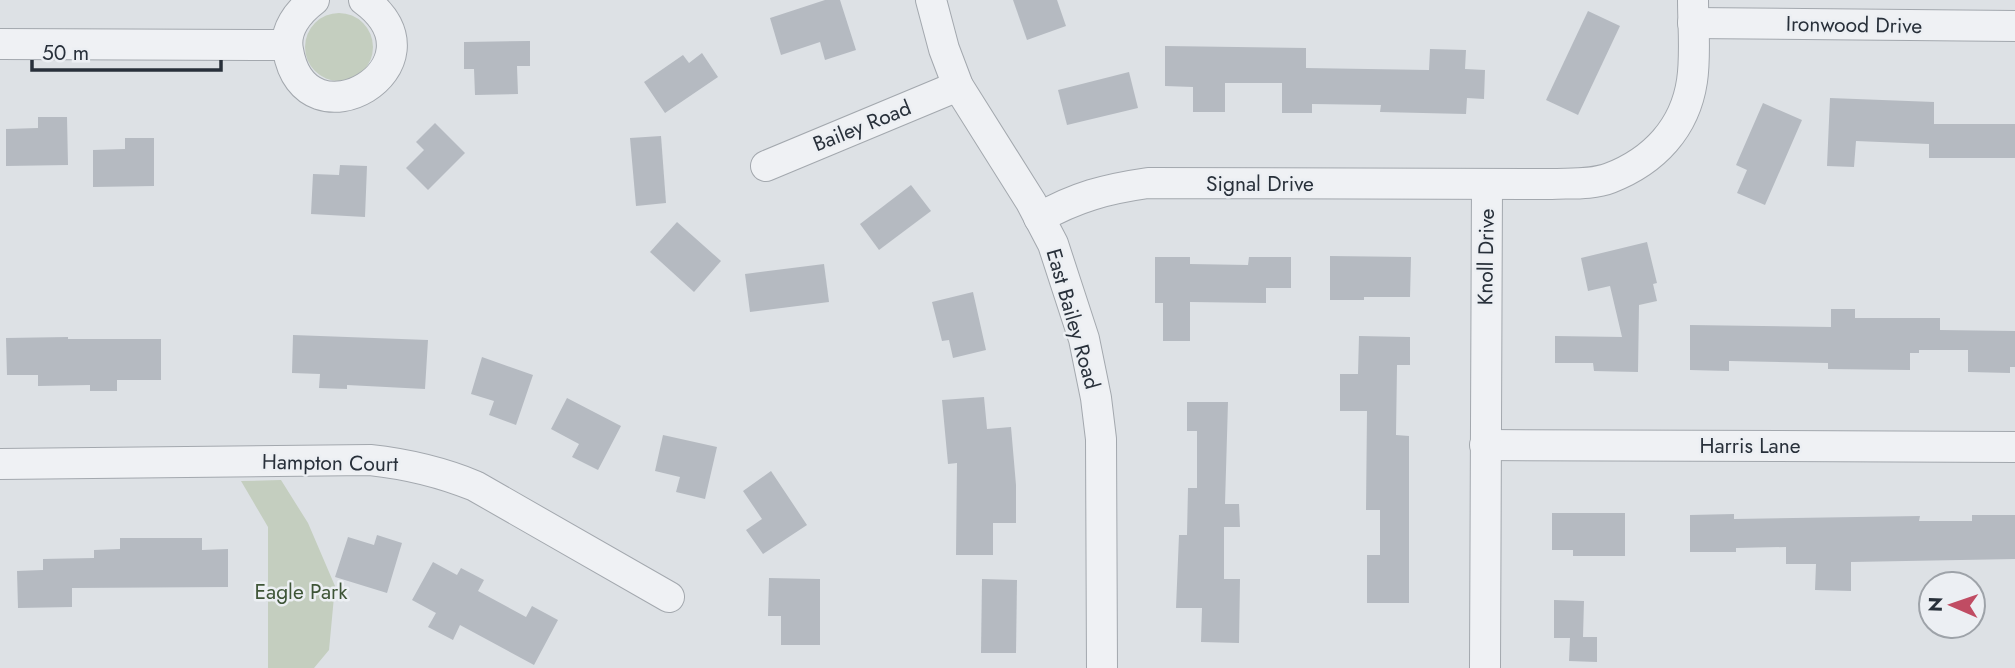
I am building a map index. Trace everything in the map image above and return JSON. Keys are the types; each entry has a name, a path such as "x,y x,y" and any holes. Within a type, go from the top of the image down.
{"street":[{"path":"314,0 299,12 290,27 287,45 293,69 309,88 324,95 340,97 357,94 372,86 382,74 389,58 391,42 387,24 377,10 364,0"},
{"name":"East Bailey Road","path":"931,0 944,49 958,86 1053,244 1084,339 1096,398 1102,477 1102,668"},
{"name":"Ironwood Drive","path":"1693,12 2015,26"},
{"name":"Knoll Drive","path":"1485,668 1487,184 1591,182 1609,178 1653,155 1675,130 1688,102 1692,78 1693,12"},
{"path":"0,44 287,45"},
{"name":"Bailey Road","path":"766,166 958,86"},
{"name":"Signal Drive","path":"1039,218 1077,198 1112,188 1148,183 1487,184"},
{"name":"Harris Lane","path":"1485,444 2015,447"},
{"name":"Hampton Court","path":"0,464 345,460 405,464 447,474 475,486 669,597"}],"green space":[{"path":"339,13 352,16 363,23 370,34 373,47 370,60 363,71 352,78 339,81 326,78 315,71 308,60 305,47 308,34 315,23 326,16"},
{"name":"Eagle Park","path":"281,480 308,523 335,586 329,650 314,668 268,668 268,527 241,481"}],"building":[{"path":"825,0 840,0 856,50 825,60 820,42 781,55 770,18"},
{"path":"1013,0 1057,0 1066,26 1027,40"},
{"path":"1588,11 1620,26 1578,115 1546,100"},
{"path":"530,41 530,66 517,66 518,94 475,95 474,69 464,69 464,42"},
{"path":"1165,46 1306,48 1306,68 1429,70 1430,49 1466,50 1465,69 1485,70 1484,99 1467,98 1466,114 1380,112 1381,105 1312,104 1312,113 1282,113 1282,83 1225,83 1225,112 1193,112 1193,87 1165,86"},
{"path":"702,53 718,77 665,113 644,82 683,55 689,63"},
{"path":"1129,72 1138,108 1067,125 1058,90"},
{"path":"1830,98 1934,102 1934,124 2015,124 2015,158 1929,158 1929,144 1856,141 1854,167 1827,166"},
{"path":"1763,103 1802,120 1765,205 1737,193 1747,170 1736,165"},
{"path":"38,117 67,117 68,165 6,166 6,129 38,128"},
{"path":"435,123 465,153 428,190 406,168 424,150 416,142"},
{"path":"661,136 666,203 636,206 630,138"},
{"path":"125,138 154,138 154,186 93,187 93,150 125,149"},
{"path":"340,165 367,166 365,217 311,214 313,174 339,175"},
{"path":"911,185 931,211 879,250 860,224"},
{"path":"677,222 721,261 694,292 650,252"},
{"path":"1647,242 1657,283 1653,284 1657,301 1639,305 1638,372 1594,371 1593,363 1555,363 1555,336 1622,337 1610,286 1588,291 1581,258"},
{"path":"1330,256 1411,257 1410,297 1330,300"},
{"path":"1155,257 1190,257 1190,264 1248,265 1249,257 1291,257 1291,288 1266,288 1266,303 1190,302 1190,341 1163,341 1163,303 1155,303"},
{"path":"824,264 829,302 750,312 745,274"},
{"path":"973,292 986,350 953,358 949,340 942,341 932,302"},
{"path":"1831,309 1855,309 1855,318 1940,318 1940,330 2015,331 2015,367 2010,367 2010,373 1968,372 1968,350 1919,350 1919,353 1910,353 1910,370 1828,369 1828,363 1729,361 1729,371 1690,370 1690,325 1831,327"},
{"path":"293,335 428,340 425,389 347,385 347,389 319,388 320,374 292,373"},
{"path":"1359,336 1410,337 1410,365 1397,365 1396,435 1409,436 1409,603 1367,603 1367,555 1380,555 1380,510 1366,510 1367,411 1340,411 1340,374 1358,374"},
{"path":"6,338 161,339 161,380 117,380 117,391 90,391 90,385 38,386 38,375 7,375"},
{"path":"482,357 533,375 516,425 489,415 494,401 471,394"},
{"path":"984,397 987,429 1011,427 1016,523 993,523 993,555 956,555 957,463 948,464 942,400"},
{"path":"567,398 621,426 598,470 572,457 579,444 551,429"},
{"path":"1187,402 1228,402 1225,504 1239,504 1240,527 1224,527 1224,579 1240,579 1239,643 1201,642 1202,608 1176,608 1179,535 1187,535 1188,488 1197,488 1197,431 1187,431"},
{"path":"663,435 717,447 705,499 676,492 680,477 655,471"},
{"path":"771,471 807,525 763,554 746,530 762,519 743,491"},
{"path":"1552,513 1625,513 1625,556 1573,556 1573,550 1552,550"},
{"path":"1734,514 1734,519 1920,516 1919,521 1972,521 1972,515 2015,515 2015,559 1851,562 1851,591 1815,590 1816,564 1786,564 1786,547 1736,548 1736,552 1690,552 1690,515"},
{"path":"377,535 402,543 387,593 335,577 348,537 374,545"},
{"path":"120,538 202,538 202,550 228,549 228,587 72,588 72,607 18,608 17,571 43,570 43,559 94,558 94,550 120,549"},
{"path":"433,562 457,575 461,568 484,580 478,591 526,617 532,606 558,620 534,665 460,625 453,640 428,627 436,613 412,600"},
{"path":"769,578 820,579 820,645 781,645 781,616 768,616"},
{"path":"982,579 1017,580 1016,653 981,653"},
{"path":"1554,600 1584,601 1583,637 1597,637 1597,662 1569,661 1570,638 1554,638"}]}
